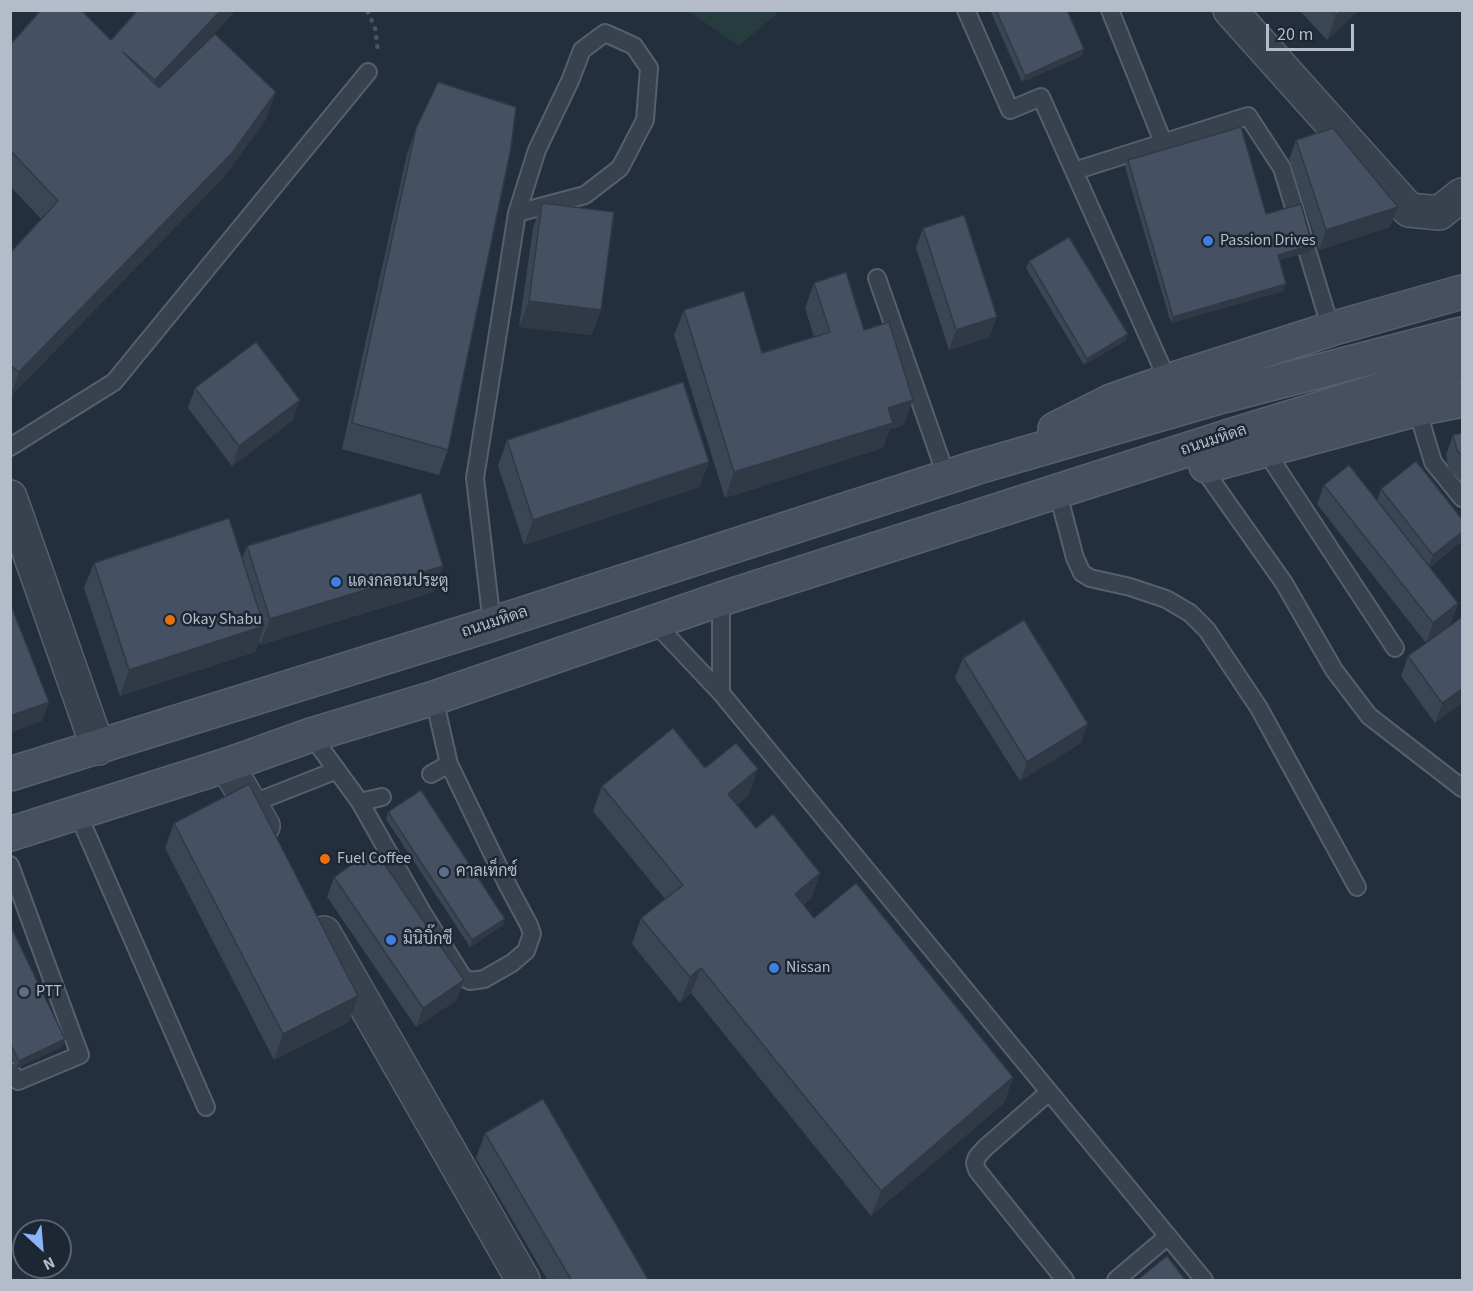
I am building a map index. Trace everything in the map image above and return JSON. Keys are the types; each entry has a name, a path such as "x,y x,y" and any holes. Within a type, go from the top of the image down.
{"main road":[{"name":"ถนนมหิดล","path":"978,468 1111,402 1168,381 1331,328 1462,292"},
{"name":"ถนนมหิดล","path":"10,774 492,624 978,468 1223,396 1462,334"},
{"name":"ถนนมหิดล","path":"10,834 227,765 311,735 434,698 721,599 1233,435 1462,365"},
{"name":"ถนนมหิดล","path":"967,521 1153,480 1462,399"}],"street":[{"path":"1230,10 1409,210 1439,213 1462,195"},
{"path":"10,497 98,748"},
{"path":"227,765 280,855"},
{"path":"309,906 523,1281"}],"lane":[{"path":"966,10 1010,110 1041,97 1168,381"},
{"path":"1110,10 1163,142"},
{"path":"492,624 475,478 517,213 537,150 582,50 605,33 634,46 649,68 645,120 620,168 585,195 517,213"},
{"path":"10,447 114,382 368,72"},
{"path":"1074,171 1248,116 1282,168 1331,328"},
{"path":"877,278 947,478"},
{"path":"1417,409 1433,462 1462,498"},
{"path":"1265,450 1395,648"},
{"path":"1202,467 1284,583 1334,670 1369,716 1462,788"},
{"path":"1060,501 1075,558 1082,573 1090,578 1130,587 1166,599 1190,614 1208,630 1259,708 1357,887"},
{"path":"721,599 721,693"},
{"path":"654,622 721,693 1204,1281"},
{"path":"311,735 360,802 422,912 463,977 470,981 484,979 512,963 526,951 532,934 530,925 506,882 449,764 434,698"},
{"path":"430,774 449,764"},
{"path":"251,804 337,770"},
{"path":"360,802 382,797"},
{"path":"78,814 206,1107"},
{"path":"10,866 80,1055 18,1081 10,1071"},
{"path":"1049,1092 985,1148 975,1163 976,1170 1065,1281"},
{"path":"1116,1281 1168,1236"}],"path":[{"path":"367,10 375,28 379,52 368,72"}],"green space":[{"path":"688,11 780,11 739,46"}],"building":[{"path":"41,10 81,10 111,40 138,10 221,10 155,80 123,52 159,88 215,34 276,92 232,153 19,372 10,365 10,253 58,201 10,150 10,45"},
{"path":"996,10 1067,10 1084,49 1025,76"},
{"path":"438,82 516,107 511,148 448,450 352,423 416,128"},
{"name":"Passion Drives","path":"1241,127 1266,214 1301,204 1312,245 1278,255 1286,284 1173,317 1128,160"},
{"path":"1333,128 1398,207 1326,230 1296,140"},
{"path":"542,203 614,212 601,310 529,301"},
{"path":"964,215 997,317 956,330 923,228"},
{"path":"1069,237 1128,334 1087,359 1029,261"},
{"path":"846,272 864,330 889,322 913,400 888,408 893,423 734,472 684,310 744,291 762,353 830,332 814,283"},
{"path":"256,342 300,400 239,446 195,388"},
{"path":"683,382 709,462 533,520 507,440"},
{"path":"1462,433 1462,456 1457,450 1453,435"},
{"path":"1416,461 1462,519 1462,532 1433,555 1381,489"},
{"path":"1349,465 1458,603 1433,623 1324,485"},
{"name":"แดงกลอนประตู","path":"421,493 443,566 270,619 247,546"},
{"name":"Okay Shabu","path":"229,518 264,626 129,670 94,563"},
{"path":"10,603 49,702 10,716"},
{"path":"1462,617 1462,689 1442,703 1408,656"},
{"path":"1024,620 1088,724 1027,762 963,658"},
{"name":"Nissan","path":"673,728 705,768 736,743 758,769 728,794 756,828 773,814 820,873 795,894 814,918 856,883 1013,1077 881,1191 701,968 690,977 641,918 683,885 602,786"},
{"path":"249,784 358,996 283,1034 174,823"},
{"name":"คาลเท็กซ์","path":"421,790 505,919 472,940 388,812"},
{"path":"374,849 464,980 423,1008 334,877"},
{"name":"PTT","path":"12,929 65,1039 19,1061 10,1043 10,930"},
{"path":"543,1099 649,1281 572,1281 485,1133"},
{"path":"1167,1256 1186,1281 1136,1281"}],"place":[{"name":"Passion Drives","path":"1208,241"},
{"name":"แดงกลอนประตู","path":"336,582"},
{"name":"Okay Shabu","path":"170,620"},
{"name":"Fuel Coffee","path":"325,859"},
{"name":"คาลเท็กซ์","path":"444,872"},
{"name":"มินิบิ๊กซี","path":"391,940"},
{"name":"Nissan","path":"774,968"},
{"name":"PTT","path":"24,992"}]}
